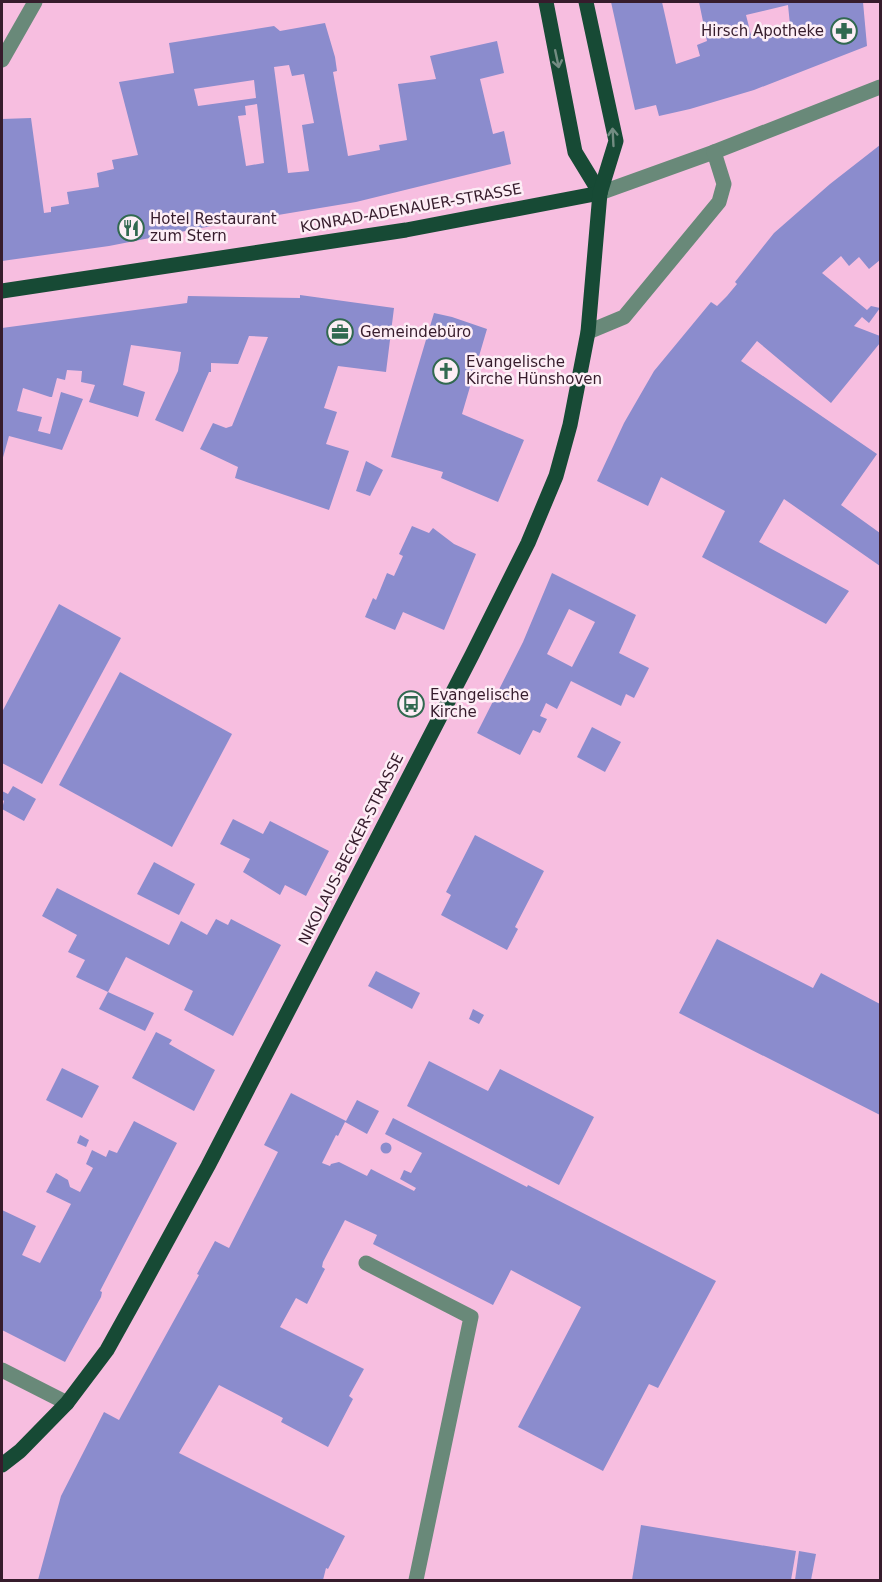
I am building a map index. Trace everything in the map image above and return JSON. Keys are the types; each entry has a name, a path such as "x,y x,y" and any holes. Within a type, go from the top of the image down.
{"main road":[{"path":"546,2 575,152 600,193"},
{"name":"NIKOLAUS-BECKER-STRASSE","path":"2,1465 20,1451 67,1403 106,1350 208,1166 472,655 528,543 556,476 570,425 588,333 600,193 616,141 586,2"},
{"name":"KONRAD-ADENAUER-STRASSE","path":"2,291 406,230 600,193"}],"street":[{"path":"2,60 35,2"},
{"name":"KONRAD-ADENAUER-STRASSE","path":"600,193 714,152 880,87"},
{"path":"588,333 624,317 719,202 724,184 714,152"},
{"path":"366,1263 471,1317 416,1581"},
{"path":"2,1370 67,1403"}],"building":[{"path":"611,2 662,2 676,64 700,56 697,45 707,41 699,2 863,2 867,46 754,90 690,109 659,116 656,105 635,110","holes":["788,5 790,25 752,39 746,15"]},
{"path":"325,23 335,57 337,71 333,72 348,156 380,150 379,145 407,140 398,84 436,79 430,56 497,41 504,73 480,79 493,134 504,131 511,164 356,202 109,246 2,261 2,119 31,118 44,213 51,212 51,207 69,204 67,192 99,187 97,173 114,169 112,160 138,155 119,82 174,73 169,43 274,26 280,31","holes":["289,65 292,76 304,74 314,123 302,125 309,171 288,173 274,67","254,80 256,98 198,106 194,89","257,104 264,163 246,166 238,116 246,115 245,106"]},
{"path":"880,145 880,260 869,269 859,257 849,266 841,256 822,273 867,310 871,306 880,308 869,323 862,317 854,326 880,336 880,343 831,403 757,341 741,361 877,454 841,505 880,533 880,566 784,499 759,542 849,591 826,624 702,557 725,511 661,477 648,506 597,481 624,423 654,371 711,302 717,306 727,296 737,284 735,282 774,233 830,184"},
{"path":"300,295 394,308 386,372 338,366 324,408 337,412 326,444 349,451 329,510 235,478 238,467 200,449 213,423 226,428 232,426 268,337 249,336 238,364 211,363 211,372 209,372 183,432 155,420 178,371 181,352 131,345 123,385 145,392 138,417 89,402 95,385 81,382 82,371 67,370 65,380 57,378 52,397 23,388 17,411 42,417 38,431 50,434 61,392 83,399 62,450 9,436 2,461 2,328 187,303 188,296 300,298"},
{"name":"Evangelische Kirche Hünshoven","path":"434,313 487,329 462,414 524,440 498,502 441,478 443,472 391,457"},
{"path":"366,461 383,470 370,496 356,491"},
{"path":"412,526 429,533 433,528 454,544 476,554 444,630 403,612 395,630 365,617 373,598 376,600 387,573 394,576 403,556 399,554"},
{"path":"552,573 636,615 619,653 649,668 634,698 626,694 621,706 571,681 557,709 546,703 540,716 547,719 540,733 533,730 520,755 477,733 523,642","holes":["569,609 595,622 572,667 547,654"]},
{"path":"59,604 121,638 42,784 2,763 2,712"},
{"path":"120,672 232,734 172,847 59,785"},
{"path":"592,727 621,742 605,772 577,757"},
{"path":"13,786 36,799 24,821 2,809 4,801 2,791 8,794"},
{"path":"233,819 263,834 270,821 329,851 306,896 285,885 280,895 243,872 250,859 220,844"},
{"path":"475,835 544,871 515,927 518,929 507,950 441,915 451,895 446,892"},
{"path":"154,862 195,884 179,915 137,894"},
{"path":"57,888 169,945 181,921 207,935 216,919 228,925 231,919 281,945 233,1036 184,1010 193,991 126,957 108,992 76,977 85,960 68,952 77,935 42,916"},
{"path":"717,939 813,988 821,973 880,1004 880,1115 679,1013"},
{"path":"376,971 420,993 412,1009 368,986"},
{"path":"108,992 154,1013 145,1031 99,1009"},
{"path":"473,1009 484,1015 479,1024 469,1019"},
{"path":"156,1032 172,1040 169,1044 215,1070 194,1111 132,1078"},
{"path":"429,1061 488,1091 500,1069 594,1117 559,1185 407,1106"},
{"path":"62,1068 99,1086 82,1118 46,1100"},
{"path":"291,1093 346,1121 357,1100 379,1111 367,1134 345,1122 322,1163 330,1166 339,1162 367,1176 371,1169 414,1191 416,1188 400,1179 404,1170 411,1173 422,1153 385,1134 393,1118 716,1281 658,1388 649,1384 603,1471 518,1427 581,1307 511,1270 493,1305 373,1244 377,1235 345,1220 323,1262 322,1267 325,1269 307,1304 296,1298 280,1327 364,1369 349,1396 353,1399 328,1447 281,1422 283,1418 219,1385 179,1453 345,1536 328,1569 326,1568 323,1580 38,1580 61,1496 104,1412 119,1420 199,1275 197,1274 215,1241 229,1248 278,1152 264,1145"},
{"path":"134,1121 177,1143 100,1291 102,1292 101,1297 65,1362 2,1330 2,1210 36,1226 22,1255 40,1263 71,1204 46,1192 56,1173 68,1180 70,1187 80,1192 93,1168 86,1164 92,1150 106,1157 109,1150 117,1153"},
{"path":"80,1135 89,1140 86,1147 77,1143"},
{"path":"386,1142 392,1148 386,1154 380,1148"},
{"path":"641,1525 796,1551 791,1580 632,1580"},
{"path":"799,1551 816,1554 811,1580 795,1580"}],"place":[{"name":"Hirsch Apotheke","path":"844,31"},
{"name":"Hotel Restaurant zum Stern","path":"131,228"},
{"name":"Gemeindebüro","path":"340,332"},
{"name":"Evangelische Kirche Hünshoven","path":"446,371"},
{"name":"Evangelische Kirche","path":"411,704"}]}
